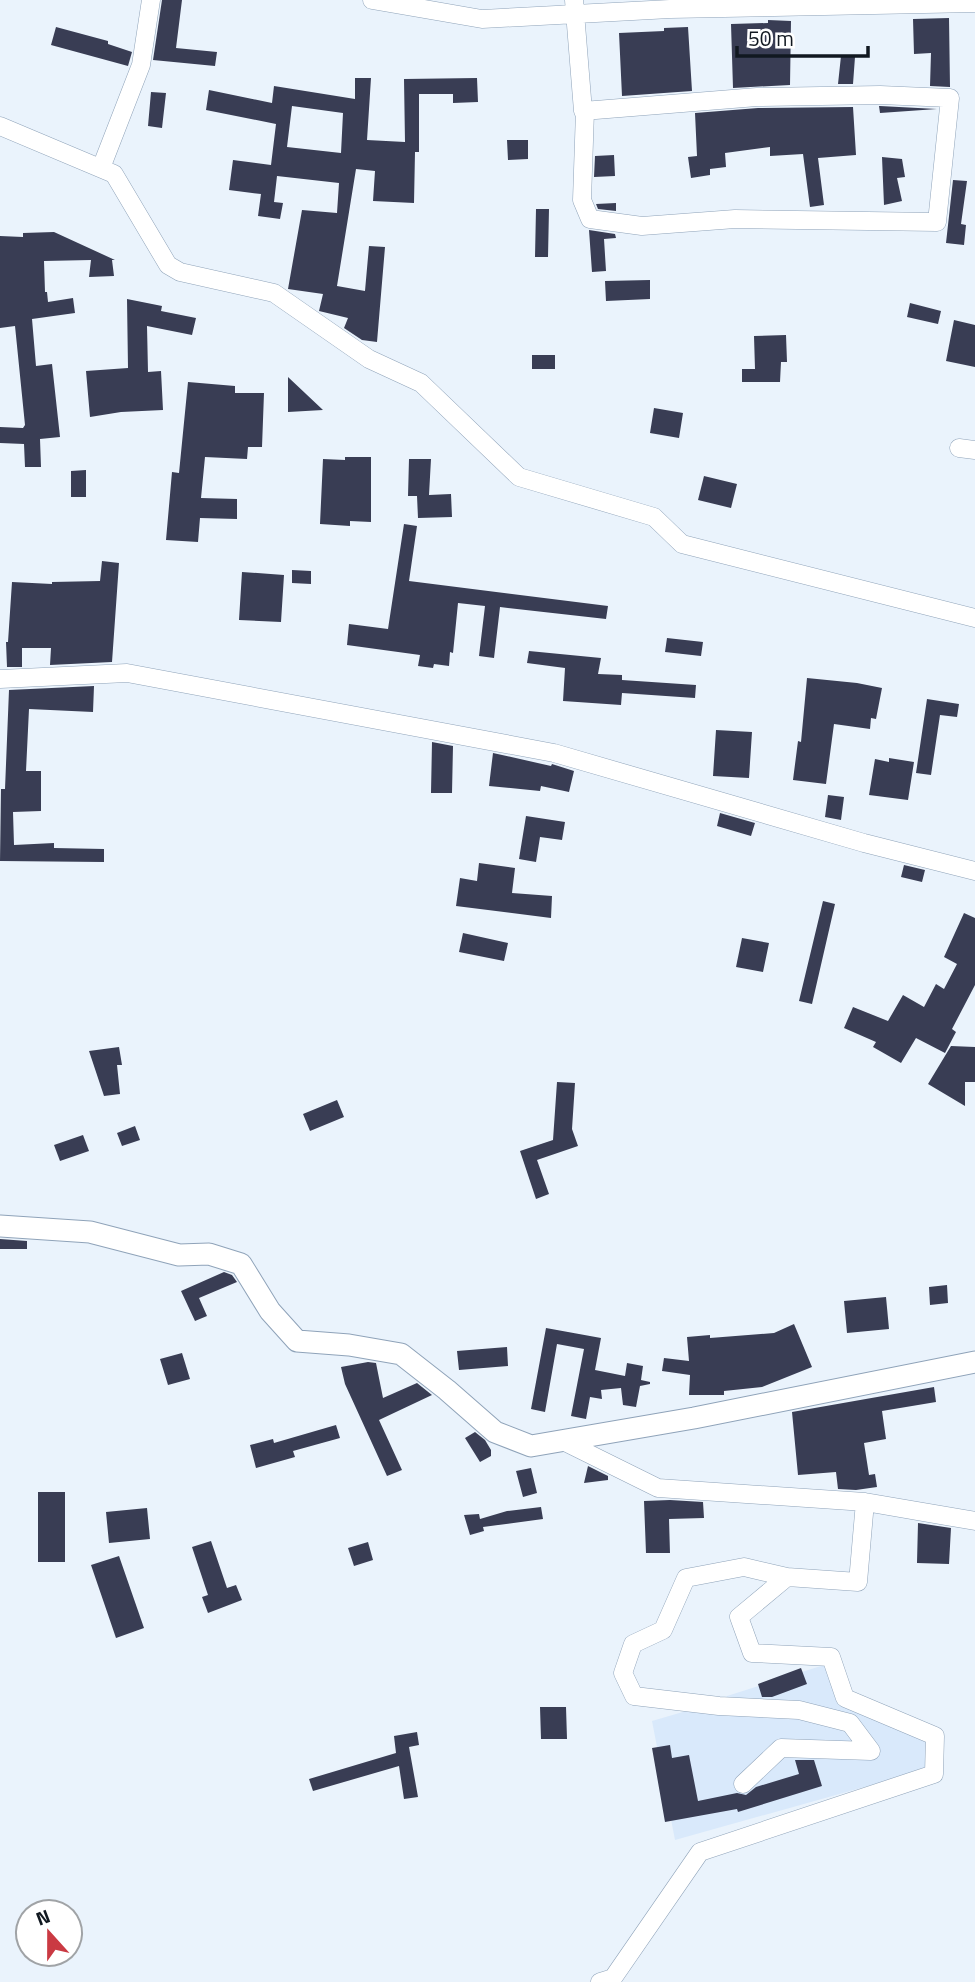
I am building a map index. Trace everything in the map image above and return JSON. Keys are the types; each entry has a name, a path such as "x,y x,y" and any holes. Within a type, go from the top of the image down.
{"street":[{"path":"101,169 141,65 151,0"},
{"path":"372,0 482,19 574,7 670,9 975,3"},
{"path":"574,7 585,111 582,200 590,219 642,226 735,219 937,222 950,98 880,95 757,97 585,111"},
{"path":"0,126 114,174 168,265 180,272 274,293 369,359 421,383 519,477 654,517 682,544 975,618"},
{"path":"0,679 127,673 554,753 864,843 975,871"},
{"path":"0,1226 90,1232 179,1255 209,1254 240,1264 270,1311 297,1341 349,1345 401,1354 495,1433 531,1446 694,1418 975,1362"},
{"path":"563,1441 658,1488 865,1502 975,1521"},
{"path":"743,1784 781,1748 871,1751 850,1723 799,1710 719,1706 634,1696 623,1673 634,1643 663,1630 686,1578 744,1567 787,1577 858,1582 865,1502"},
{"path":"600,1982 613,1978 700,1852 934,1774 935,1736 845,1699 831,1657 752,1653 740,1616 787,1577"}],"shaded area":[{"path":"824,1665 841,1705 927,1738 925,1770 675,1840 652,1721 693,1709 723,1711 727,1696"}],"building":[{"path":"162,0 182,0 176,48 217,52 215,66 153,60"},
{"path":"949,18 950,87 930,86 931,53 914,54 913,19"},
{"path":"768,20 791,21 790,85 733,88 731,24 768,23"},
{"path":"56,27 108,41 108,44 132,52 128,66 51,45"},
{"path":"688,27 692,91 622,96 619,33"},
{"path":"841,56 855,57 853,84 838,84"},
{"path":"355,78 371,78 367,140 405,142 404,79 477,78 478,102 453,103 453,94 419,94 419,152 415,152 414,203 373,201 375,171 356,169 337,286 365,291 369,246 385,247 377,342 362,340 344,328 348,318 319,311 323,294 288,289 302,210 337,213 339,183 277,176 274,202 283,203 280,219 258,216 261,194 229,190 233,160 271,165 276,124 206,110 209,90 272,103 274,86 355,99","holes":["292,106 343,113 341,153 287,147"]},
{"path":"151,92 166,93 162,128 148,126"},
{"path":"880,106 937,109 880,113"},
{"path":"853,107 856,155 818,158 824,205 810,207 803,154 770,156 770,147 725,153 726,167 710,169 710,175 691,178 688,157 697,156 695,113 758,108"},
{"path":"507,140 528,140 528,159 508,160"},
{"path":"614,155 615,176 594,177 595,156"},
{"path":"882,157 902,159 905,177 897,178 902,201 884,205"},
{"path":"953,180 967,181 961,224 966,225 964,245 946,243"},
{"path":"616,203 616,211 598,209 596,204"},
{"path":"536,209 549,209 548,257 535,257"},
{"path":"589,230 615,234 616,238 604,239 606,271 592,272"},
{"path":"54,232 115,260 112,260 114,276 89,277 91,260 44,261 48,302 73,298 75,313 32,319 36,366 52,364 60,437 40,439 41,467 25,467 24,444 0,443 0,427 23,428 25,425 15,326 0,328 0,236 23,237 23,233"},
{"path":"650,280 650,299 606,301 605,281"},
{"path":"127,299 162,306 161,311 196,318 192,335 147,326 148,372 161,371 163,410 90,417 86,371 128,368"},
{"path":"910,303 941,311 938,324 907,317"},
{"path":"954,320 975,325 975,367 946,361"},
{"path":"786,335 787,362 781,362 780,382 742,382 742,369 755,369 754,336"},
{"path":"532,355 555,355 555,369 532,369"},
{"path":"288,377 323,410 288,412"},
{"path":"188,382 235,386 235,393 264,393 262,447 248,447 247,459 205,457 201,498 237,499 237,519 200,518 198,542 166,540 172,472 179,473"},
{"path":"654,408 683,413 679,438 650,433"},
{"path":"345,457 371,457 371,522 350,521 350,526 320,524 323,459 345,460"},
{"path":"409,459 431,459 429,495 451,494 452,517 418,518 417,496 408,496"},
{"path":"86,470 86,497 71,497 71,471"},
{"path":"704,476 737,484 731,508 698,500"},
{"path":"404,524 417,526 409,581 608,606 606,619 500,607 494,658 479,656 485,606 458,603 453,653 450,652 449,666 434,664 433,668 418,666 420,655 347,645 349,624 388,629"},
{"path":"102,561 119,563 112,662 50,665 51,648 22,648 22,667 7,667 6,642 12,582 52,584 100,581"},
{"path":"292,570 311,571 311,584 292,583"},
{"path":"242,572 284,575 281,622 239,620"},
{"path":"667,638 703,642 701,656 665,652"},
{"path":"529,651 601,658 598,674 622,675 622,680 696,685 695,698 622,693 621,705 563,701 565,668 527,663"},
{"path":"807,678 882,688 876,719 871,718 870,729 834,724 826,784 793,780 798,741 801,742"},
{"path":"94,686 93,712 29,709 26,771 41,771 41,811 13,812 14,845 54,843 54,848 104,849 104,862 0,861 1,789 5,789 9,690"},
{"path":"927,699 959,704 957,717 940,715 931,775 916,773"},
{"path":"716,730 752,732 749,778 713,776"},
{"path":"432,742 453,746 452,793 431,793"},
{"path":"493,753 574,771 569,792 541,786 540,791 489,786"},
{"path":"889,758 914,762 908,800 869,795 875,759 889,762"},
{"path":"828,795 844,797 841,820 825,817"},
{"path":"720,813 755,823 751,836 717,826"},
{"path":"526,816 565,822 562,840 540,837 536,862 519,859"},
{"path":"479,863 515,868 512,893 552,896 551,918 456,906 460,878 477,881"},
{"path":"904,865 925,870 922,882 901,877"},
{"path":"823,901 835,904 812,1004 799,1001"},
{"path":"964,913 975,918 975,985 952,1029 956,1032 945,1053 916,1038 901,1063 873,1047 876,1042 844,1028 853,1007 888,1021 903,995 924,1007 936,984 944,989 957,964 944,957"},
{"path":"463,933 508,943 504,961 459,952"},
{"path":"742,938 769,943 763,972 736,967"},
{"path":"951,1046 975,1047 975,1082 965,1082 965,1106 928,1084"},
{"path":"119,1047 122,1065 117,1065 120,1094 104,1096 89,1051"},
{"path":"557,1082 575,1083 572,1129 578,1146 537,1160 549,1194 536,1199 520,1151 553,1140"},
{"path":"337,1100 344,1117 310,1131 303,1114"},
{"path":"135,1126 140,1140 122,1146 117,1133"},
{"path":"83,1135 89,1151 60,1161 54,1145"},
{"path":"0,1239 27,1241 27,1249 0,1249"},
{"path":"224,1272 232,1275 237,1282 199,1298 207,1316 195,1321 181,1291"},
{"path":"947,1285 948,1303 930,1305 929,1287"},
{"path":"886,1297 889,1329 847,1333 844,1301"},
{"path":"794,1324 812,1367 762,1387 724,1391 724,1395 689,1395 690,1375 662,1371 664,1358 689,1361 687,1337 774,1333"},
{"path":"546,1328 601,1338 595,1370 625,1376 627,1363 643,1366 641,1380 650,1384 640,1386 636,1407 623,1405 621,1388 601,1390 602,1399 590,1397 586,1419 571,1416 584,1349 557,1344 545,1412 531,1409"},
{"path":"507,1347 508,1366 459,1370 457,1351"},
{"path":"182,1353 190,1379 168,1385 160,1359"},
{"path":"376,1363 383,1398 417,1383 432,1395 379,1420 402,1470 387,1476 345,1384 341,1367"},
{"path":"934,1387 936,1402 882,1411 886,1439 864,1443 869,1475 875,1474 877,1487 838,1489 836,1472 798,1475 792,1412"},
{"path":"336,1425 340,1438 293,1451 295,1457 256,1468 250,1445 273,1439 274,1443"},
{"path":"475,1432 485,1440 491,1450 491,1456 480,1462 465,1438"},
{"path":"588,1466 608,1476 608,1480 584,1483"},
{"path":"531,1468 537,1493 523,1497 516,1471"},
{"path":"38,1492 65,1492 65,1562 38,1562"},
{"path":"644,1501 703,1502 704,1518 669,1519 670,1553 646,1553"},
{"path":"541,1507 543,1519 483,1527 484,1531 470,1535 464,1515 479,1514 480,1519 507,1511"},
{"path":"147,1508 150,1539 109,1543 106,1512"},
{"path":"918,1523 951,1528 949,1564 917,1563"},
{"path":"211,1541 227,1588 236,1585 242,1600 208,1613 202,1597 208,1595 192,1547"},
{"path":"368,1542 373,1560 354,1566 348,1548"},
{"path":"119,1556 144,1628 116,1638 91,1565"},
{"path":"801,1668 807,1684 772,1697 762,1697 758,1684"},
{"path":"540,1707 566,1707 567,1739 541,1739"},
{"path":"417,1732 419,1745 409,1747 418,1797 404,1799 399,1766 313,1791 309,1779 396,1753 394,1736"},
{"path":"670,1745 672,1758 689,1755 698,1801 737,1793 746,1795 756,1787 799,1774 795,1760 814,1760 822,1786 738,1812 737,1809 665,1822 652,1748"}]}
